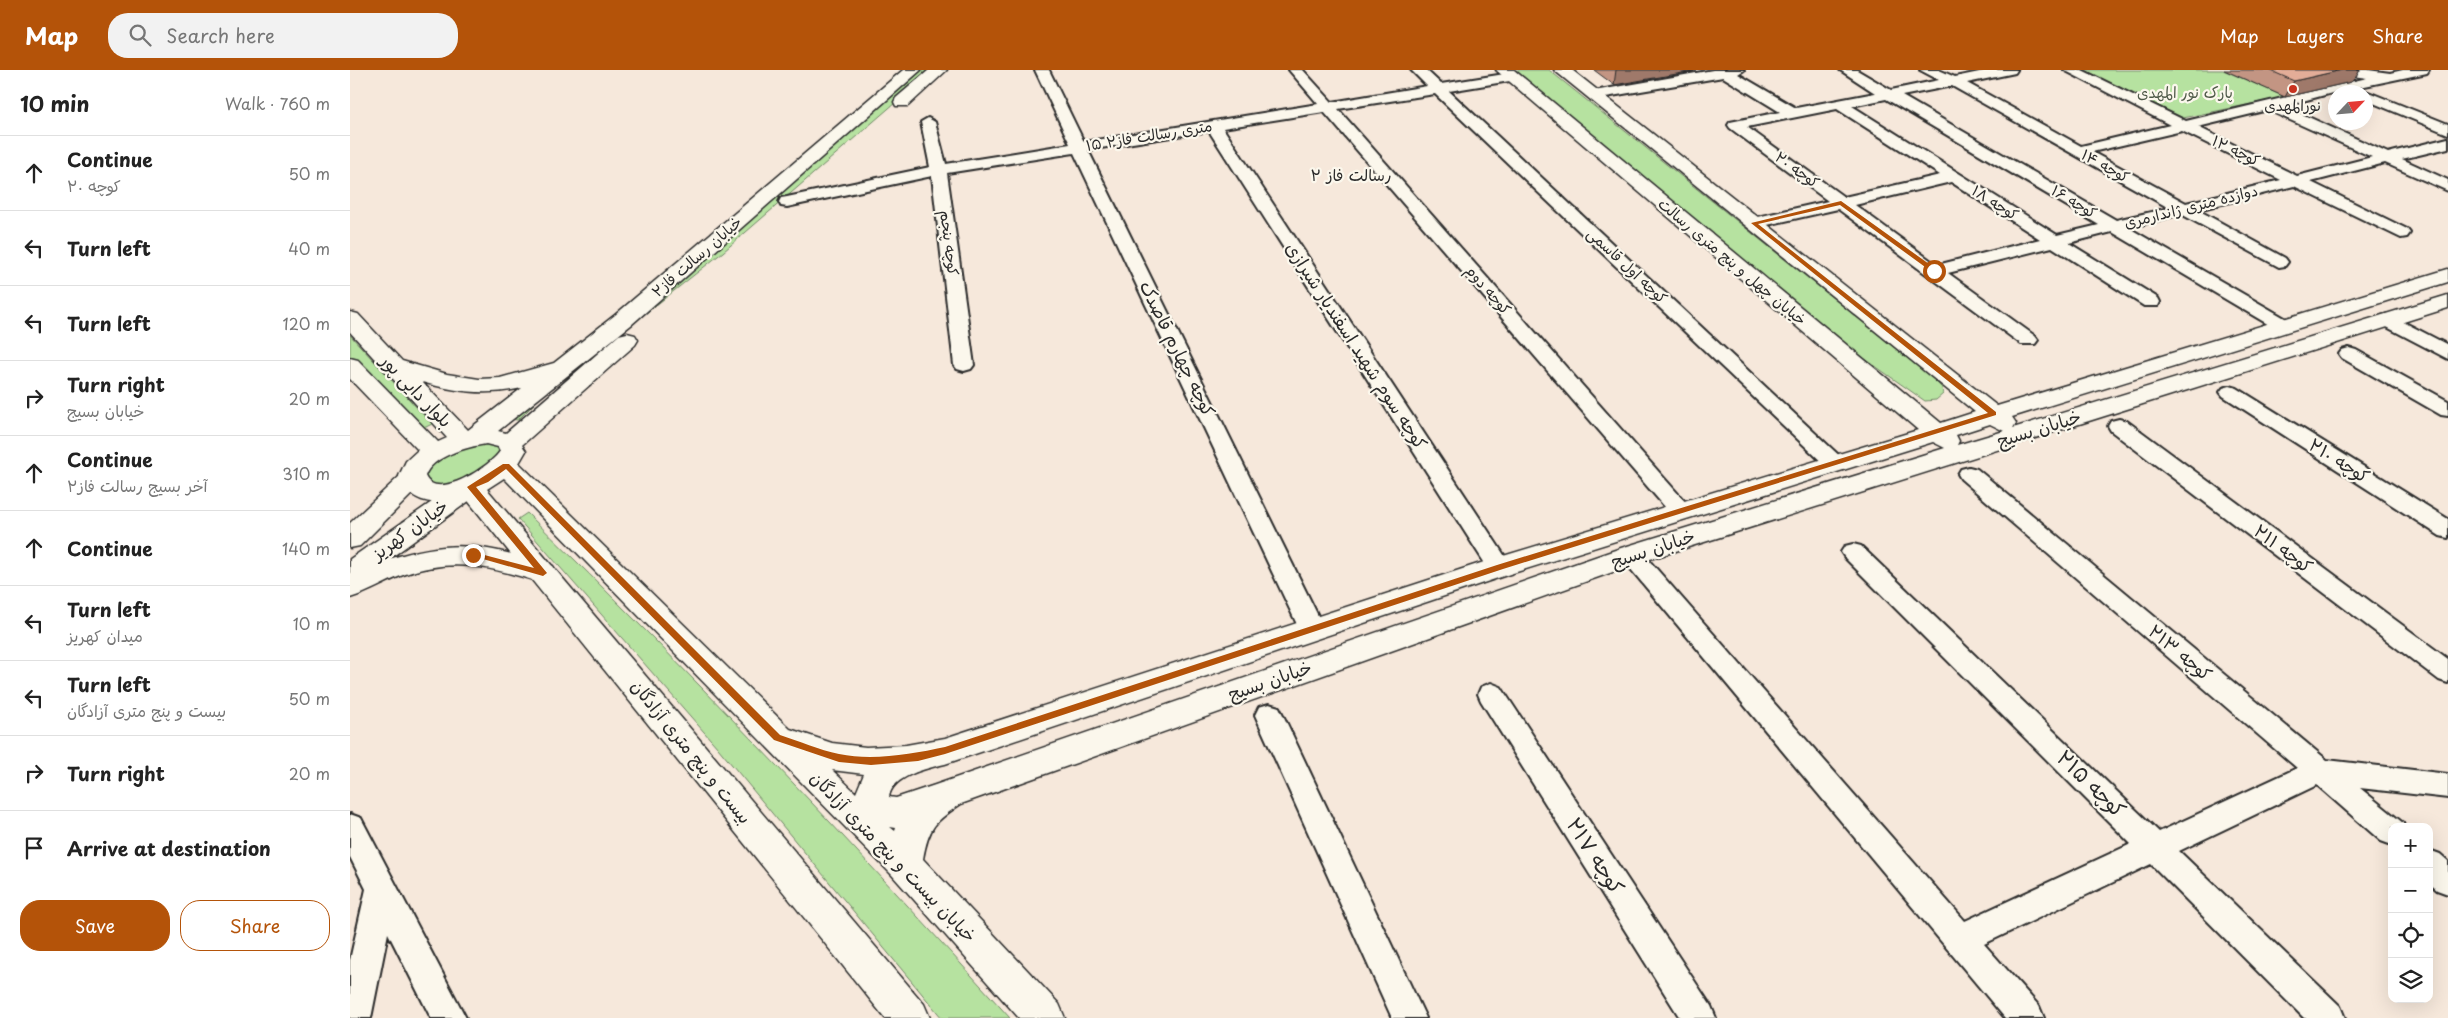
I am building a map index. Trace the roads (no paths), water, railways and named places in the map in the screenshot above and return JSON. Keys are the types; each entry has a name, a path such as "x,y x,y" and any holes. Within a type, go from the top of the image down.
{"main road":[{"name":"خیابان رسالت فاز۲","path":"469,438 568,365 623,320 913,70"},
{"name":"خیابان رسالت فاز۲","path":"471,487 485,480 508,454 787,202 939,70"},
{"path":"1562,70 2019,434"},
{"name":"خیابان چهل و پنج متری رسالت","path":"1508,74 1935,431 1965,464"},
{"name":"خیابان بسیج","path":"918,757 945,750 1311,628 1680,510 2448,275"},
{"name":"خیابان بسیج","path":"904,864 911,830 924,810 949,794 1631,555 1965,464 2019,434 2448,301"},
{"path":"2356,303 2388,320"},
{"name":"بلوار دایی پور","path":"350,318 391,365 469,438"},
{"name":"بلوار دایی پور","path":"350,365 431,449 430,455"},
{"path":"391,365 459,384 492,386 522,381 568,365"},
{"path":"430,455 469,438 496,437 508,454"},
{"name":"خیابان بیست و پنج متری آزادگان","path":"508,454 777,738 904,864 1045,1018"},
{"name":"خیابان کهریز","path":"350,539 412,479 414,471 430,455"},
{"path":"412,479 415,485 426,492 445,493 471,487"},
{"name":"خیابان کهریز","path":"350,573 471,487"},
{"name":"بیست و پنج متری آزادگان","path":"471,487 910,1018"},
{"path":"350,588 377,572 430,557 473,555 543,573"},
{"path":"777,738 839,758 871,761 918,757"},
{"path":"918,757 884,774 872,788 871,801 879,811 896,813 949,794"}],"street":[{"name":"کوچه چهارم قاصدک","path":"1042,70 1311,628"},
{"name":"کوچه دوم","path":"1296,70 1680,510"},
{"name":"کوچه اول قاسمی","path":"1418,70 1835,462"},
{"name":"۱۶ کوچه","path":"1848,70 2283,326"},
{"name":"‍‍ ۱۴ کوچه","path":"1927,70 1952,81 2279,262"},
{"path":"1594,95 1728,71 1793,114 2010,70"},
{"name":"۱۲ کوچه","path":"2071,70 2401,233"},
{"path":"2337,70 2390,77"},
{"path":"2372,70 2390,77"},
{"path":"2368,85 2390,77 2422,70"},
{"name":"۱۵ متری رسالت فاز۲","path":"787,202 939,170 1438,89 1508,74"},
{"path":"2077,150 2182,125 2328,95"},
{"path":"2373,98 2448,128"},
{"name":"۱۸ کوچه","path":"1839,104 2151,302"},
{"path":"2271,106 2448,186"},
{"name":"۲۰ کوچه","path":"1793,114 1735,125 2028,340"},
{"name":"کوچه پنجم","path":"928,122 939,170 964,365"},
{"name":"کوچه سوم شهید اسفندیار شیرازی","path":"1213,125 1500,567"},
{"name":"دوازده متری ژاندارمری","path":"1934,271 2448,143"},
{"path":"1754,223 1954,178"},
{"path":"2388,320 2448,353"},
{"path":"2349,354 2448,410"},
{"name":"۲۱۰ کوچه","path":"2230,392 2448,530"},
{"name":"کوچه ۲۱۱","path":"2119,426 2448,673"},
{"name":"کوچه ۲۱۳","path":"1965,464 2388,829"},
{"name":"کوچه ۲۱۵","path":"1853,552 2156,847 2328,1018"},
{"path":"1631,555 2027,1018"},
{"name":"کوچه ۲۱۷","path":"1492,694 1699,1018"},
{"path":"1269,714 1409,1018"},
{"path":"1960,939 2319,771 2448,786"},
{"path":"350,827 449,1018"},
{"path":"2433,867 2448,880"},
{"path":"354,1018 382,886"}],"place":[{"name":"نورالمهدی","path":"2293,89"}],"district":[{"name":"رسالت فاز ۲","path":"1351,175"}],"park label":[{"name":"پارک نور المهدی","path":"2185,93"}]}
